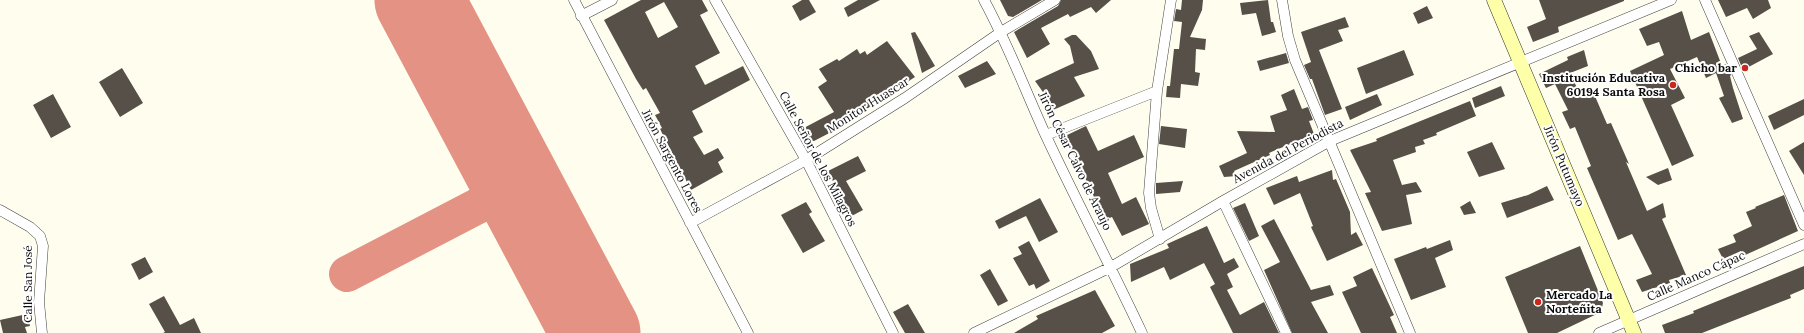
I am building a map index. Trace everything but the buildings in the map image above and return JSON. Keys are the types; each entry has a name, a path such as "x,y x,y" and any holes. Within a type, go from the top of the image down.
{"street":[{"name":"Jirón Sargento Lores","path":"574,0 581,16 748,333"},
{"path":"581,16 612,0"},
{"name":"Calle Señor de los Milagros","path":"715,0 806,160 893,333"},
{"name":"Jirón César Calvo de Araujo","path":"984,0 1002,32 1046,135 1142,333"},
{"name":"Monitor Huascar","path":"690,223 806,160 905,98 1002,32 1055,0"},
{"path":"1160,239 1151,208 1149,192 1157,91 1171,0"},
{"path":"1282,0 1288,36 1295,60 1410,333"},
{"name":"Jirón Putumayo","path":"1494,0 1631,327"},
{"name":"Avenida del Periodista","path":"974,333 1111,267 1330,141 1670,0"},
{"path":"1705,0 1804,225"},
{"path":"1046,135 1157,91"},
{"path":"1224,201 1286,333"},
{"name":"Calle San José","path":"0,210 30,227 40,236 43,246 39,302 42,333"},
{"name":"Calle Manco Cápac","path":"1599,333 1631,327 1804,244"}],"taxiway":[{"path":"347,274 518,185"}],"runway":[{"path":"419,0 596,333"}],"place":[{"name":"Chicho bar","path":"1745,68"},
{"name":"Institución Educativa 60194 Santa Rosa","path":"1673,85"},
{"name":"Mercado La Norteñita","path":"1538,302"}]}
